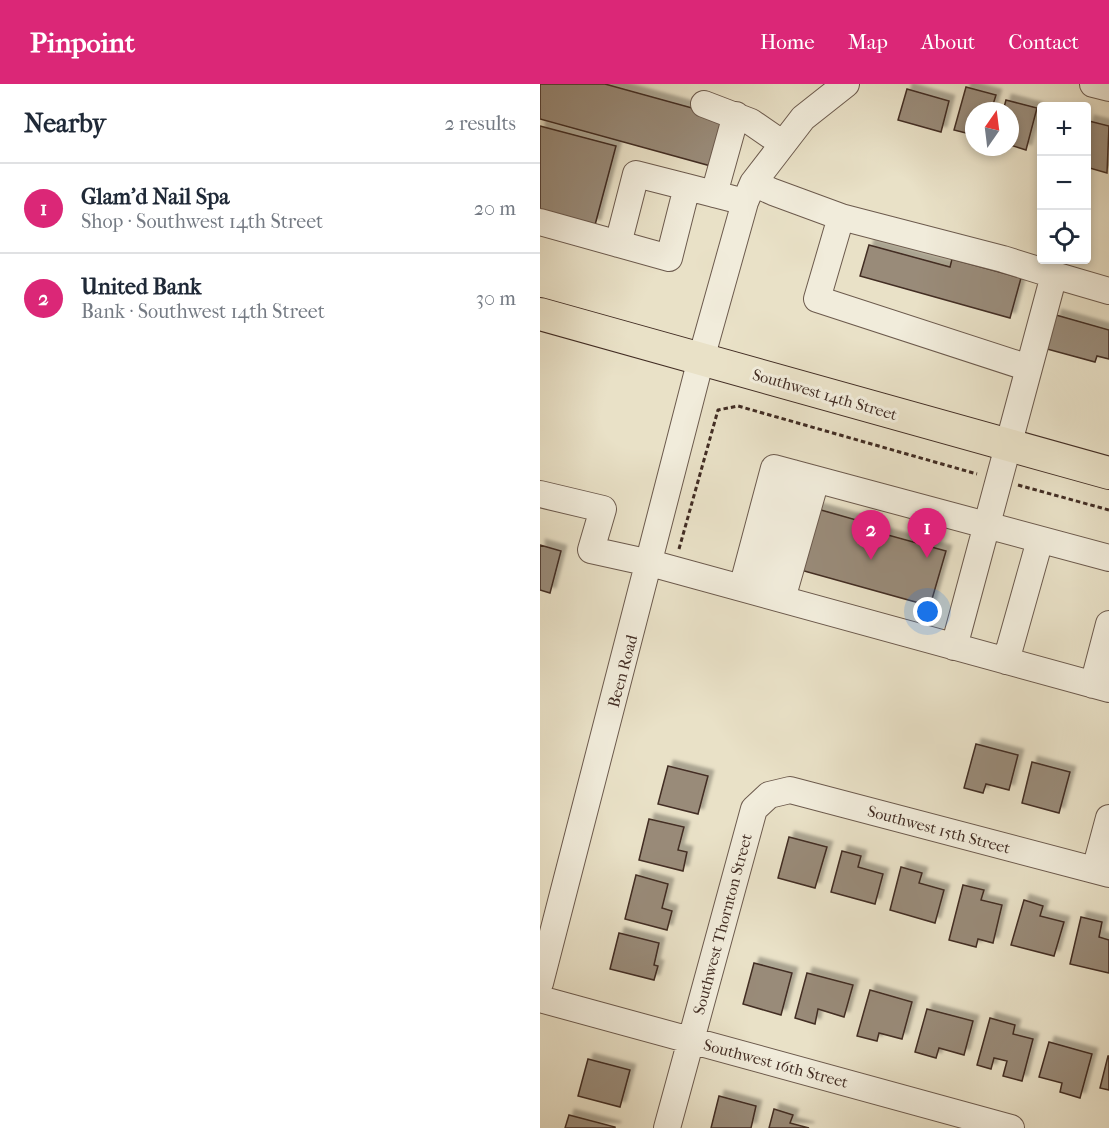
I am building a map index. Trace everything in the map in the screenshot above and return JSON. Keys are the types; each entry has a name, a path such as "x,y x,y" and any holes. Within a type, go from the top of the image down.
{"main road":[{"name":"Southwest 14th Street","path":"540,314 1109,473"}],"street":[{"path":"749,192 803,118 846,84"},
{"path":"1093,84 1109,88"},
{"path":"704,104 751,122 783,144"},
{"path":"714,194 736,115"},
{"path":"618,244 636,174 714,194 773,192 841,217 1003,259 1109,291"},
{"path":"540,222 669,258 687,187"},
{"name":"Been Road","path":"540,983 701,359 749,192"},
{"path":"841,217 817,299 1029,368"},
{"path":"954,646 1054,275"},
{"path":"764,594 774,468 1109,558"},
{"path":"764,594 804,476"},
{"path":"540,494 603,509 591,550 650,563 1101,687 1109,624"},
{"path":"1006,661 1040,540"},
{"name":"Southwest 15th Street","path":"769,795 790,790 1102,872"},
{"name":"Southwest Thornton Street","path":"667,1128 754,809 769,795"},
{"path":"1102,872 1109,818"},
{"name":"Southwest 16th Street","path":"540,999 1011,1128"}],"path":[{"path":"1017,485 1109,510"}],"building":[{"path":"540,84 605,84 732,119 718,168 540,119"},
{"path":"966,87 996,95 994,102 965,102 965,133 954,130"},
{"path":"907,89 949,101 941,132 898,120"},
{"path":"1019,103 1037,108 1026,150 1019,148"},
{"path":"1091,122 1109,126 1107,173 1091,168"},
{"path":"540,126 616,146 595,225 540,210"},
{"path":"869,245 950,267 952,259 1021,278 1010,318 860,276"},
{"path":"1056,315 1109,330 1109,359 1097,356 1095,362 1047,349"},
{"path":"814,508 867,523 866,529 946,551 930,606 797,569"},
{"path":"540,545 561,551 550,593 540,590"},
{"path":"976,744 1018,755 1009,790 986,784 983,793 964,788"},
{"path":"1032,762 1070,772 1059,813 1022,803"},
{"path":"668,766 708,776 698,814 658,804"},
{"path":"649,819 684,827 678,850 687,852 683,871 639,860"},
{"path":"789,837 827,847 815,888 778,878"},
{"path":"842,851 861,856 858,867 883,874 875,904 831,892"},
{"path":"901,867 922,873 919,883 944,890 935,923 890,910"},
{"path":"636,875 668,884 662,908 672,911 667,930 625,919"},
{"path":"963,885 984,890 981,900 1002,905 993,943 978,939 976,947 949,940"},
{"path":"1024,900 1043,906 1040,916 1064,922 1054,956 1011,945"},
{"path":"1081,917 1102,922 1099,937 1109,940 1109,973 1070,964"},
{"path":"619,933 659,943 654,965 658,966 654,980 610,969"},
{"path":"754,963 792,973 781,1015 743,1004"},
{"path":"807,973 853,985 844,1017 818,1009 815,1024 795,1018"},
{"path":"870,990 912,1002 902,1039 879,1033 877,1041 857,1036"},
{"path":"927,1009 973,1021 964,1055 939,1048 936,1058 915,1052"},
{"path":"990,1018 1015,1025 1013,1034 1033,1039 1022,1081 1003,1076 1007,1061 994,1058 991,1069 977,1065"},
{"path":"1049,1042 1092,1054 1080,1098 1060,1092 1062,1083 1039,1077"},
{"path":"1109,1056 1109,1090 1100,1088"},
{"path":"588,1059 630,1070 620,1107 578,1096"},
{"path":"719,1096 756,1106 751,1128 711,1128"},
{"path":"774,1109 793,1115 790,1123 809,1128 769,1128"},
{"path":"569,1115 615,1127 615,1128 565,1128"}],"place":[{"name":"Glam'd Nail Spa","path":"927,558"},
{"name":"United Bank","path":"871,560"}]}
